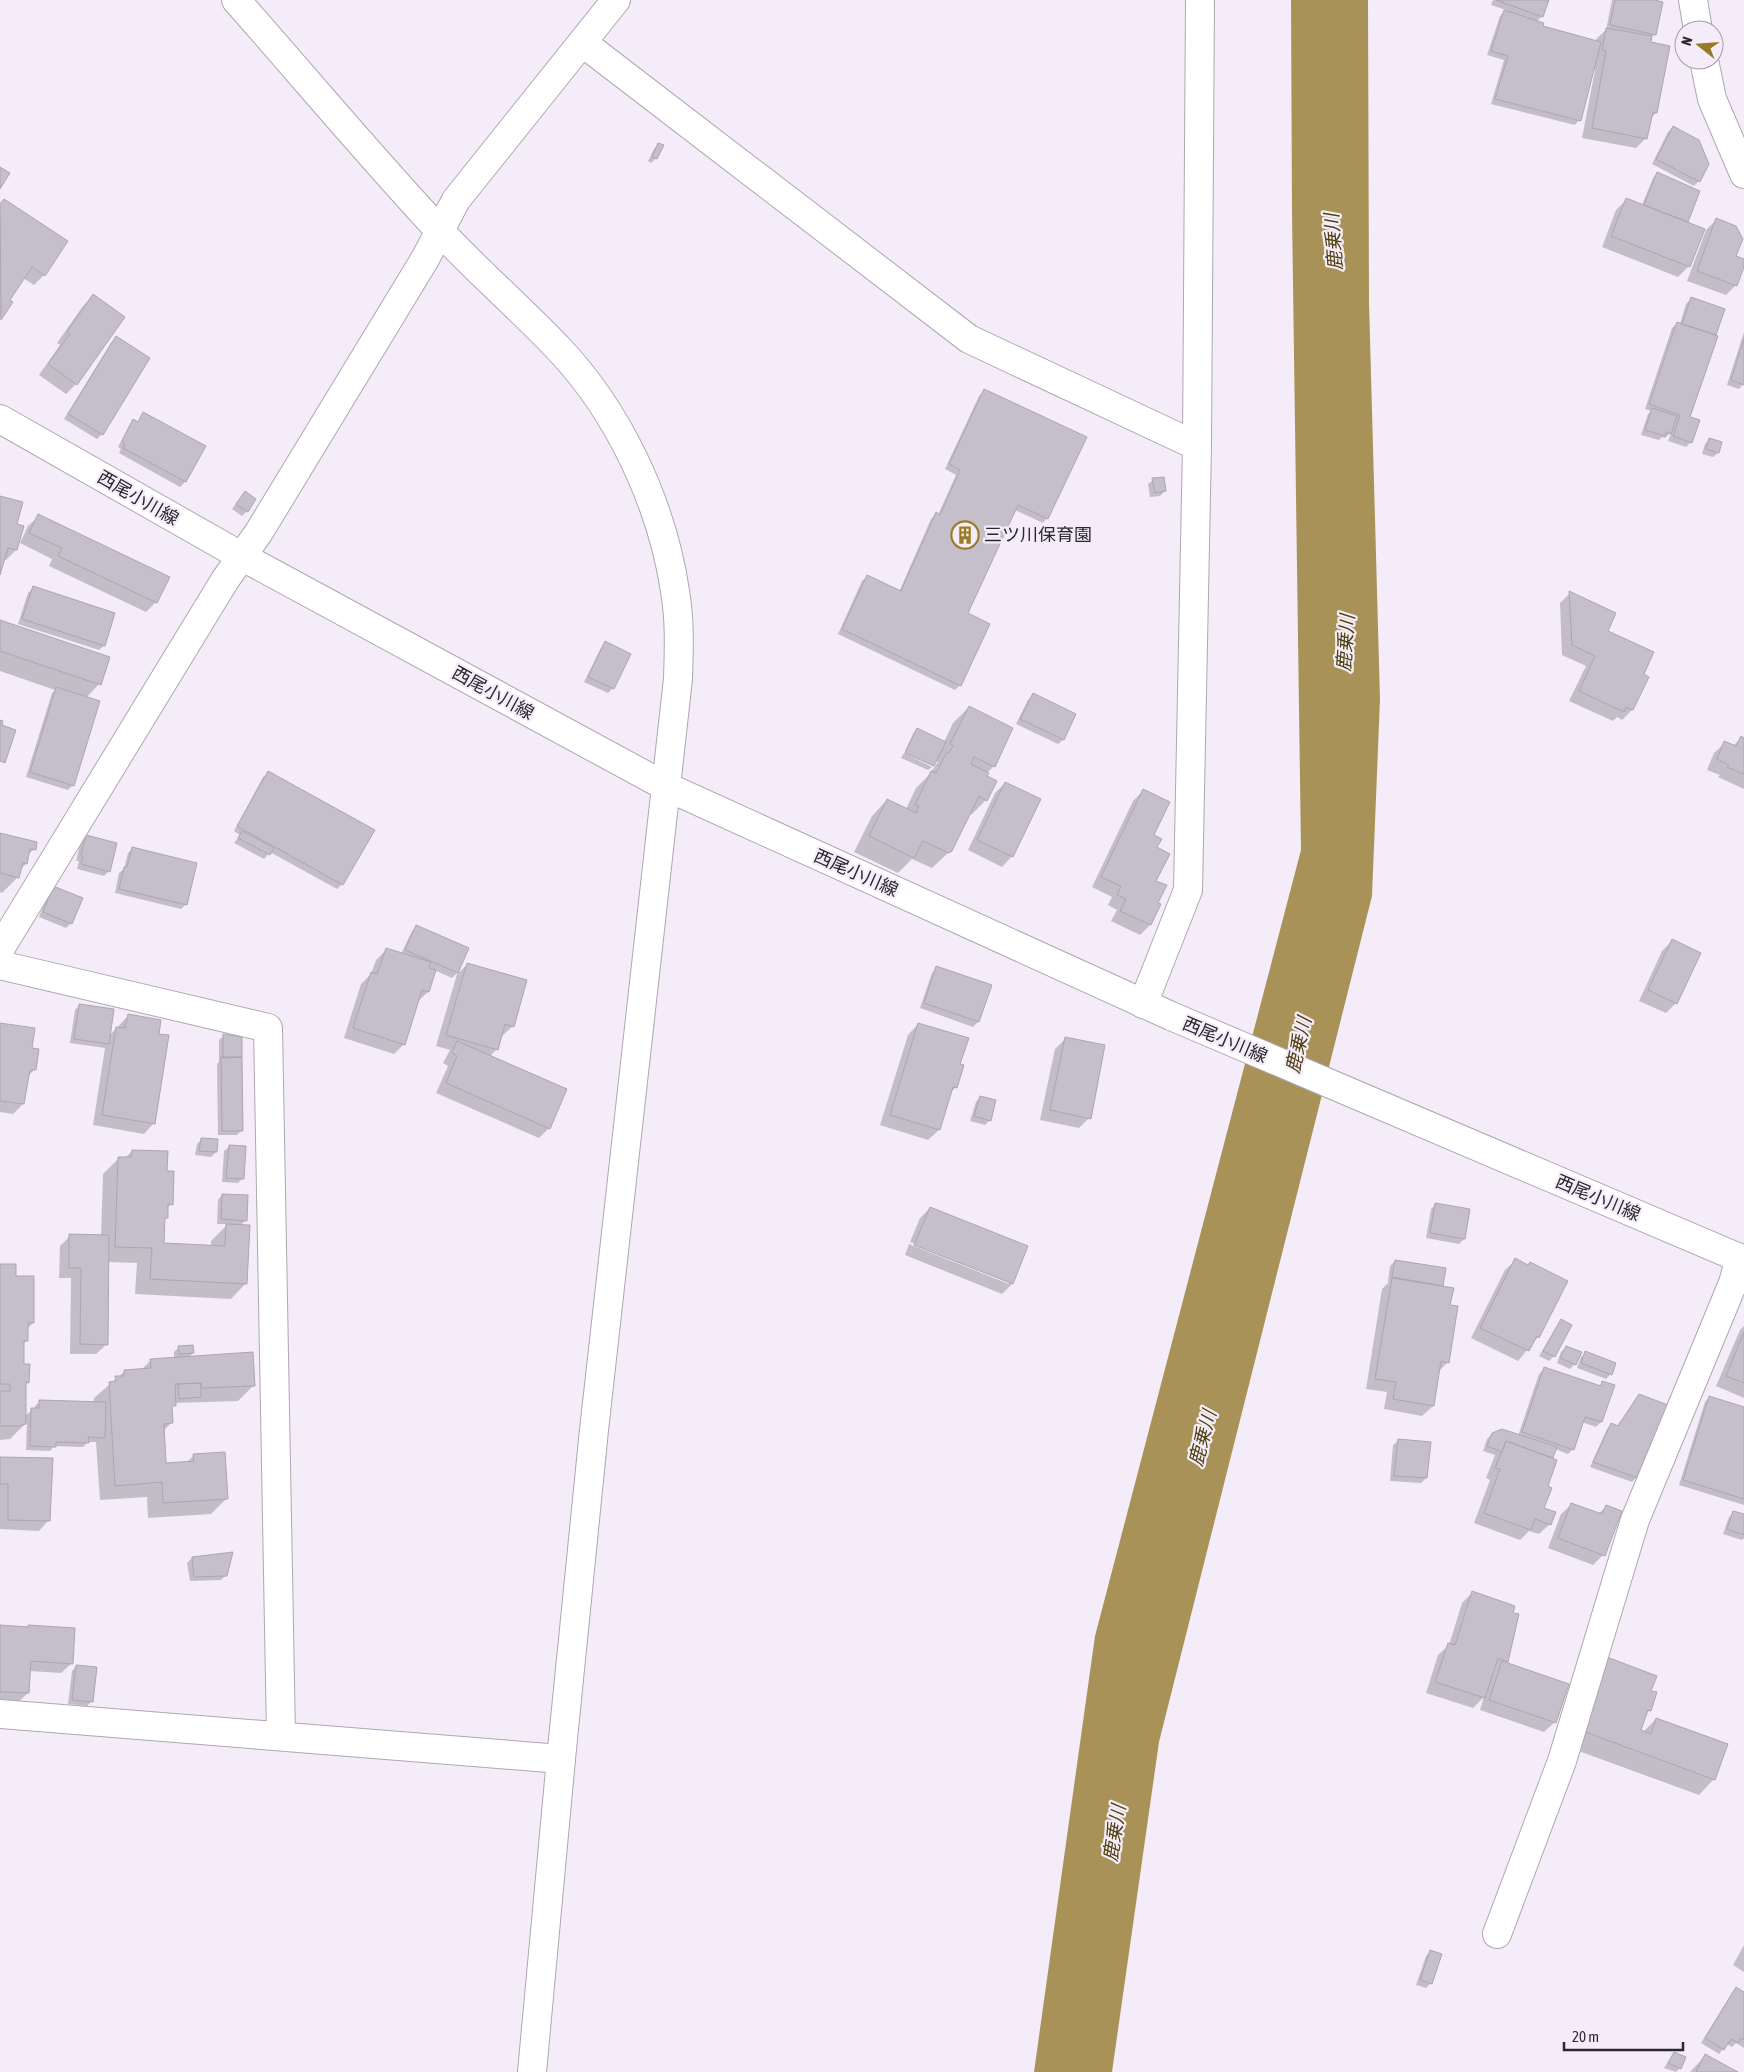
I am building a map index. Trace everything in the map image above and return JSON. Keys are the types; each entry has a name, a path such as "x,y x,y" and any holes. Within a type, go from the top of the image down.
{"street":[{"path":"236,0 440,230 560,350 615,424 649,494 666,543 676,592 680,637 678,679 594,1430 532,2072"},
{"path":"0,949 241,556 259,532 420,268 456,200 616,0"},
{"path":"1144,1004 1188,890 1196,446 1200,0"},
{"path":"1693,0 1696,20"},
{"path":"583,43 969,339 1196,446"},
{"path":"1706,70 1712,99 1744,174"},
{"name":"西尾小川線","path":"0,419 241,556 665,786 1171,1016 1742,1259"},
{"path":"0,965 268,1028 281,1736"},
{"path":"1497,1934 1562,1761 1636,1520 1742,1259"},
{"path":"0,1714 561,1759"}],"water":[{"name":"鹿乗川","path":"1291,0 1368,0 1369,302 1380,699 1372,896 1159,1742 1112,2072 1034,2072 1095,1636 1301,850 1292,213"}],"building":[{"path":"1496,0 1549,0 1543,17"},
{"path":"1615,0 1655,0 1663,2 1656,35 1610,25"},
{"path":"1504,10 1544,23 1543,26 1601,42 1581,121 1495,99 1508,56 1491,51"},
{"path":"1606,28 1652,36 1651,42 1670,46 1657,113 1653,112 1647,139 1592,128 1606,51 1602,50"},
{"path":"1673,126 1699,140 1709,164 1700,182 1656,159"},
{"path":"658,143 664,145 657,159 652,157"},
{"path":"0,167 10,173 0,189"},
{"path":"1657,172 1700,191 1688,222 1644,205"},
{"path":"1626,198 1705,229 1690,267 1611,236"},
{"path":"4,199 68,241 45,276 32,267 10,300 13,302 1,320 0,204"},
{"path":"1716,218 1736,226 1743,239 1736,256 1744,259 1744,267 1737,286 1697,271"},
{"path":"93,294 125,317 77,385 48,364 70,334 67,332"},
{"path":"1691,297 1725,309 1716,335 1682,324"},
{"path":"1677,322 1718,336 1690,417 1700,420 1692,443 1673,436 1680,415 1649,404"},
{"path":"116,336 150,358 103,435 68,414"},
{"path":"1744,339 1744,385 1731,380"},
{"name":"三ツ川保育園","path":"984,389 1087,437 1048,519 1018,505 968,613 990,624 961,686 842,629 867,575 901,591 936,512 940,515 960,470 949,464"},
{"path":"1652,408 1677,416 1671,434 1666,432 1665,436 1645,430"},
{"path":"143,412 206,446 186,482 123,448 125,444 122,441 133,419 138,422"},
{"path":"1709,438 1722,442 1719,453 1706,449"},
{"path":"1164,477 1166,491 1155,493 1152,478"},
{"path":"245,491 256,499 248,512 236,504"},
{"path":"0,496 23,502 17,524 24,526 17,550 8,548 0,575"},
{"path":"38,514 170,577 157,603 58,556 62,548 29,533"},
{"path":"33,586 115,613 105,646 22,619"},
{"path":"1569,591 1616,613 1608,631 1654,652 1644,674 1649,677 1633,710 1626,707 1624,712 1579,691 1595,656 1572,645"},
{"path":"0,620 110,657 101,685 0,651"},
{"path":"605,641 631,654 614,689 588,677"},
{"path":"56,687 100,701 74,786 30,772"},
{"path":"1033,693 1076,714 1064,740 1020,719"},
{"path":"969,706 1013,728 995,767 974,757 971,764 989,773 987,776 997,781 987,801 979,796 952,851 949,853 923,841 914,858 869,836 887,799 916,813 919,806 915,805 931,771 936,773 947,752 949,753 953,746 950,744"},
{"path":"0,720 3,721 2,725 16,730 5,763 0,761"},
{"path":"917,728 946,742 934,766 905,753"},
{"path":"1741,736 1744,738 1744,774 1727,767 1729,765 1717,759 1724,741 1736,746"},
{"path":"268,771 375,830 343,885 237,826"},
{"path":"1005,782 1041,799 1013,857 977,840"},
{"path":"1143,789 1170,802 1154,835 1162,839 1157,847 1170,854 1156,881 1167,885 1158,903 1161,904 1151,925 1120,911 1126,899 1117,895 1121,886 1101,877"},
{"path":"242,831 274,848 270,855 238,838"},
{"path":"0,833 37,842 36,850 30,849 27,864 23,863 19,878 0,873"},
{"path":"86,835 117,843 110,872 81,864"},
{"path":"132,847 197,863 187,905 119,889 124,867 127,867"},
{"path":"53,886 83,898 72,924 43,912"},
{"path":"416,925 469,948 458,973 405,950"},
{"path":"1672,939 1701,953 1677,1004 1648,990"},
{"path":"386,948 431,962 429,968 436,970 429,992 422,990 405,1045 353,1028 371,972 377,974"},
{"path":"467,963 527,980 514,1027 505,1024 498,1050 446,1035"},
{"path":"936,966 992,985 979,1022 924,1003"},
{"path":"79,1004 114,1009 109,1044 74,1039"},
{"path":"128,1014 161,1020 159,1034 169,1035 155,1124 102,1115 116,1027 125,1028"},
{"path":"0,1023 35,1028 32,1048 39,1049 36,1070 30,1070 24,1104 0,1101"},
{"path":"918,1023 969,1038 960,1064 964,1065 957,1088 953,1087 940,1130 890,1115"},
{"path":"223,1034 242,1037 242,1057 223,1058"},
{"path":"1065,1037 1105,1045 1091,1119 1050,1110"},
{"path":"457,1041 567,1089 550,1129 446,1083 457,1056 452,1053"},
{"path":"221,1057 242,1057 243,1131 222,1131"},
{"path":"980,1096 996,1100 991,1121 974,1116"},
{"path":"201,1138 218,1139 217,1152 199,1151"},
{"path":"229,1145 246,1146 244,1179 226,1178"},
{"path":"132,1150 168,1151 167,1171 174,1171 173,1205 168,1204 168,1218 165,1218 164,1243 225,1246 226,1224 250,1225 247,1284 150,1279 152,1248 115,1247 118,1157 131,1157"},
{"path":"222,1194 248,1195 247,1221 221,1219"},
{"path":"1435,1203 1470,1209 1465,1239 1430,1233"},
{"path":"930,1207 1028,1246 1013,1284 914,1245"},
{"path":"69,1234 109,1235 108,1345 80,1344 81,1268 69,1268"},
{"path":"1515,1258 1528,1265 1530,1262 1568,1281 1539,1338 1537,1336 1529,1351 1480,1328"},
{"path":"1395,1260 1446,1268 1443,1286 1392,1277"},
{"path":"0,1264 16,1264 16,1276 34,1276 34,1323 28,1323 28,1341 24,1341 24,1364 30,1364 29,1383 26,1382 26,1424 19,1426 0,1426 0,1391 10,1391 10,1384 0,1384"},
{"path":"1392,1278 1454,1288 1450,1305 1458,1306 1449,1363 1441,1361 1434,1406 1393,1399 1396,1382 1375,1379"},
{"path":"1561,1319 1572,1325 1555,1357 1543,1351"},
{"path":"1744,1332 1744,1383 1726,1376"},
{"path":"193,1345 194,1353 179,1354 178,1346"},
{"path":"1566,1346 1582,1352 1576,1365 1560,1358"},
{"path":"1585,1351 1616,1363 1612,1375 1581,1363"},
{"path":"253,1352 255,1386 201,1388 201,1383 175,1384 176,1406 172,1406 173,1423 164,1424 166,1463 194,1461 193,1454 225,1452 228,1499 163,1503 162,1482 115,1486 109,1382 116,1381 115,1376 124,1376 124,1370 151,1368 150,1359"},
{"path":"1544,1367 1601,1386 1602,1381 1615,1385 1602,1422 1585,1417 1574,1450 1522,1432"},
{"path":"201,1383 201,1397 179,1399 178,1384"},
{"path":"1639,1394 1668,1405 1638,1478 1593,1462 1611,1423 1618,1426"},
{"path":"1709,1396 1744,1407 1744,1499 1683,1480"},
{"path":"39,1400 106,1402 105,1438 88,1437 89,1443 56,1442 56,1447 30,1446 31,1408 39,1408"},
{"path":"1502,1429 1557,1447 1553,1458 1506,1441 1502,1452 1487,1446 1492,1433"},
{"path":"1398,1439 1431,1442 1427,1478 1394,1476"},
{"path":"1506,1441 1557,1460 1548,1486 1552,1488 1544,1508 1556,1512 1551,1525 1535,1519 1531,1530 1484,1513 1500,1469 1495,1468"},
{"path":"0,1457 53,1458 50,1521 8,1520 8,1484 0,1484"},
{"path":"1571,1503 1602,1514 1606,1505 1622,1511 1605,1556 1558,1538"},
{"path":"1733,1511 1744,1514 1744,1535 1727,1529"},
{"path":"233,1552 227,1576 194,1577 192,1557"},
{"path":"1472,1591 1515,1606 1513,1613 1519,1614 1508,1662 1498,1658 1485,1698 1435,1682 1448,1643 1455,1645"},
{"path":"0,1625 75,1628 73,1664 31,1661 29,1693 0,1692"},
{"path":"1607,1657 1657,1676 1651,1691 1657,1692 1651,1711 1648,1710 1641,1730 1651,1734 1656,1718 1728,1744 1715,1780 1580,1730"},
{"path":"1502,1661 1569,1684 1556,1723 1489,1700"},
{"path":"76,1665 97,1667 93,1702 72,1700"},
{"path":"1430,1950 1442,1954 1432,1984 1420,1980"},
{"path":"1736,1987 1744,1992 1744,2040 1740,2038 1738,2043 1731,2039 1724,2050 1705,2038"},
{"path":"1674,2052 1686,2057 1681,2069 1668,2063"},
{"path":"1705,2054 1738,2072 1696,2072"}],"place":[{"name":"三ツ川保育園","path":"965,535"}]}
